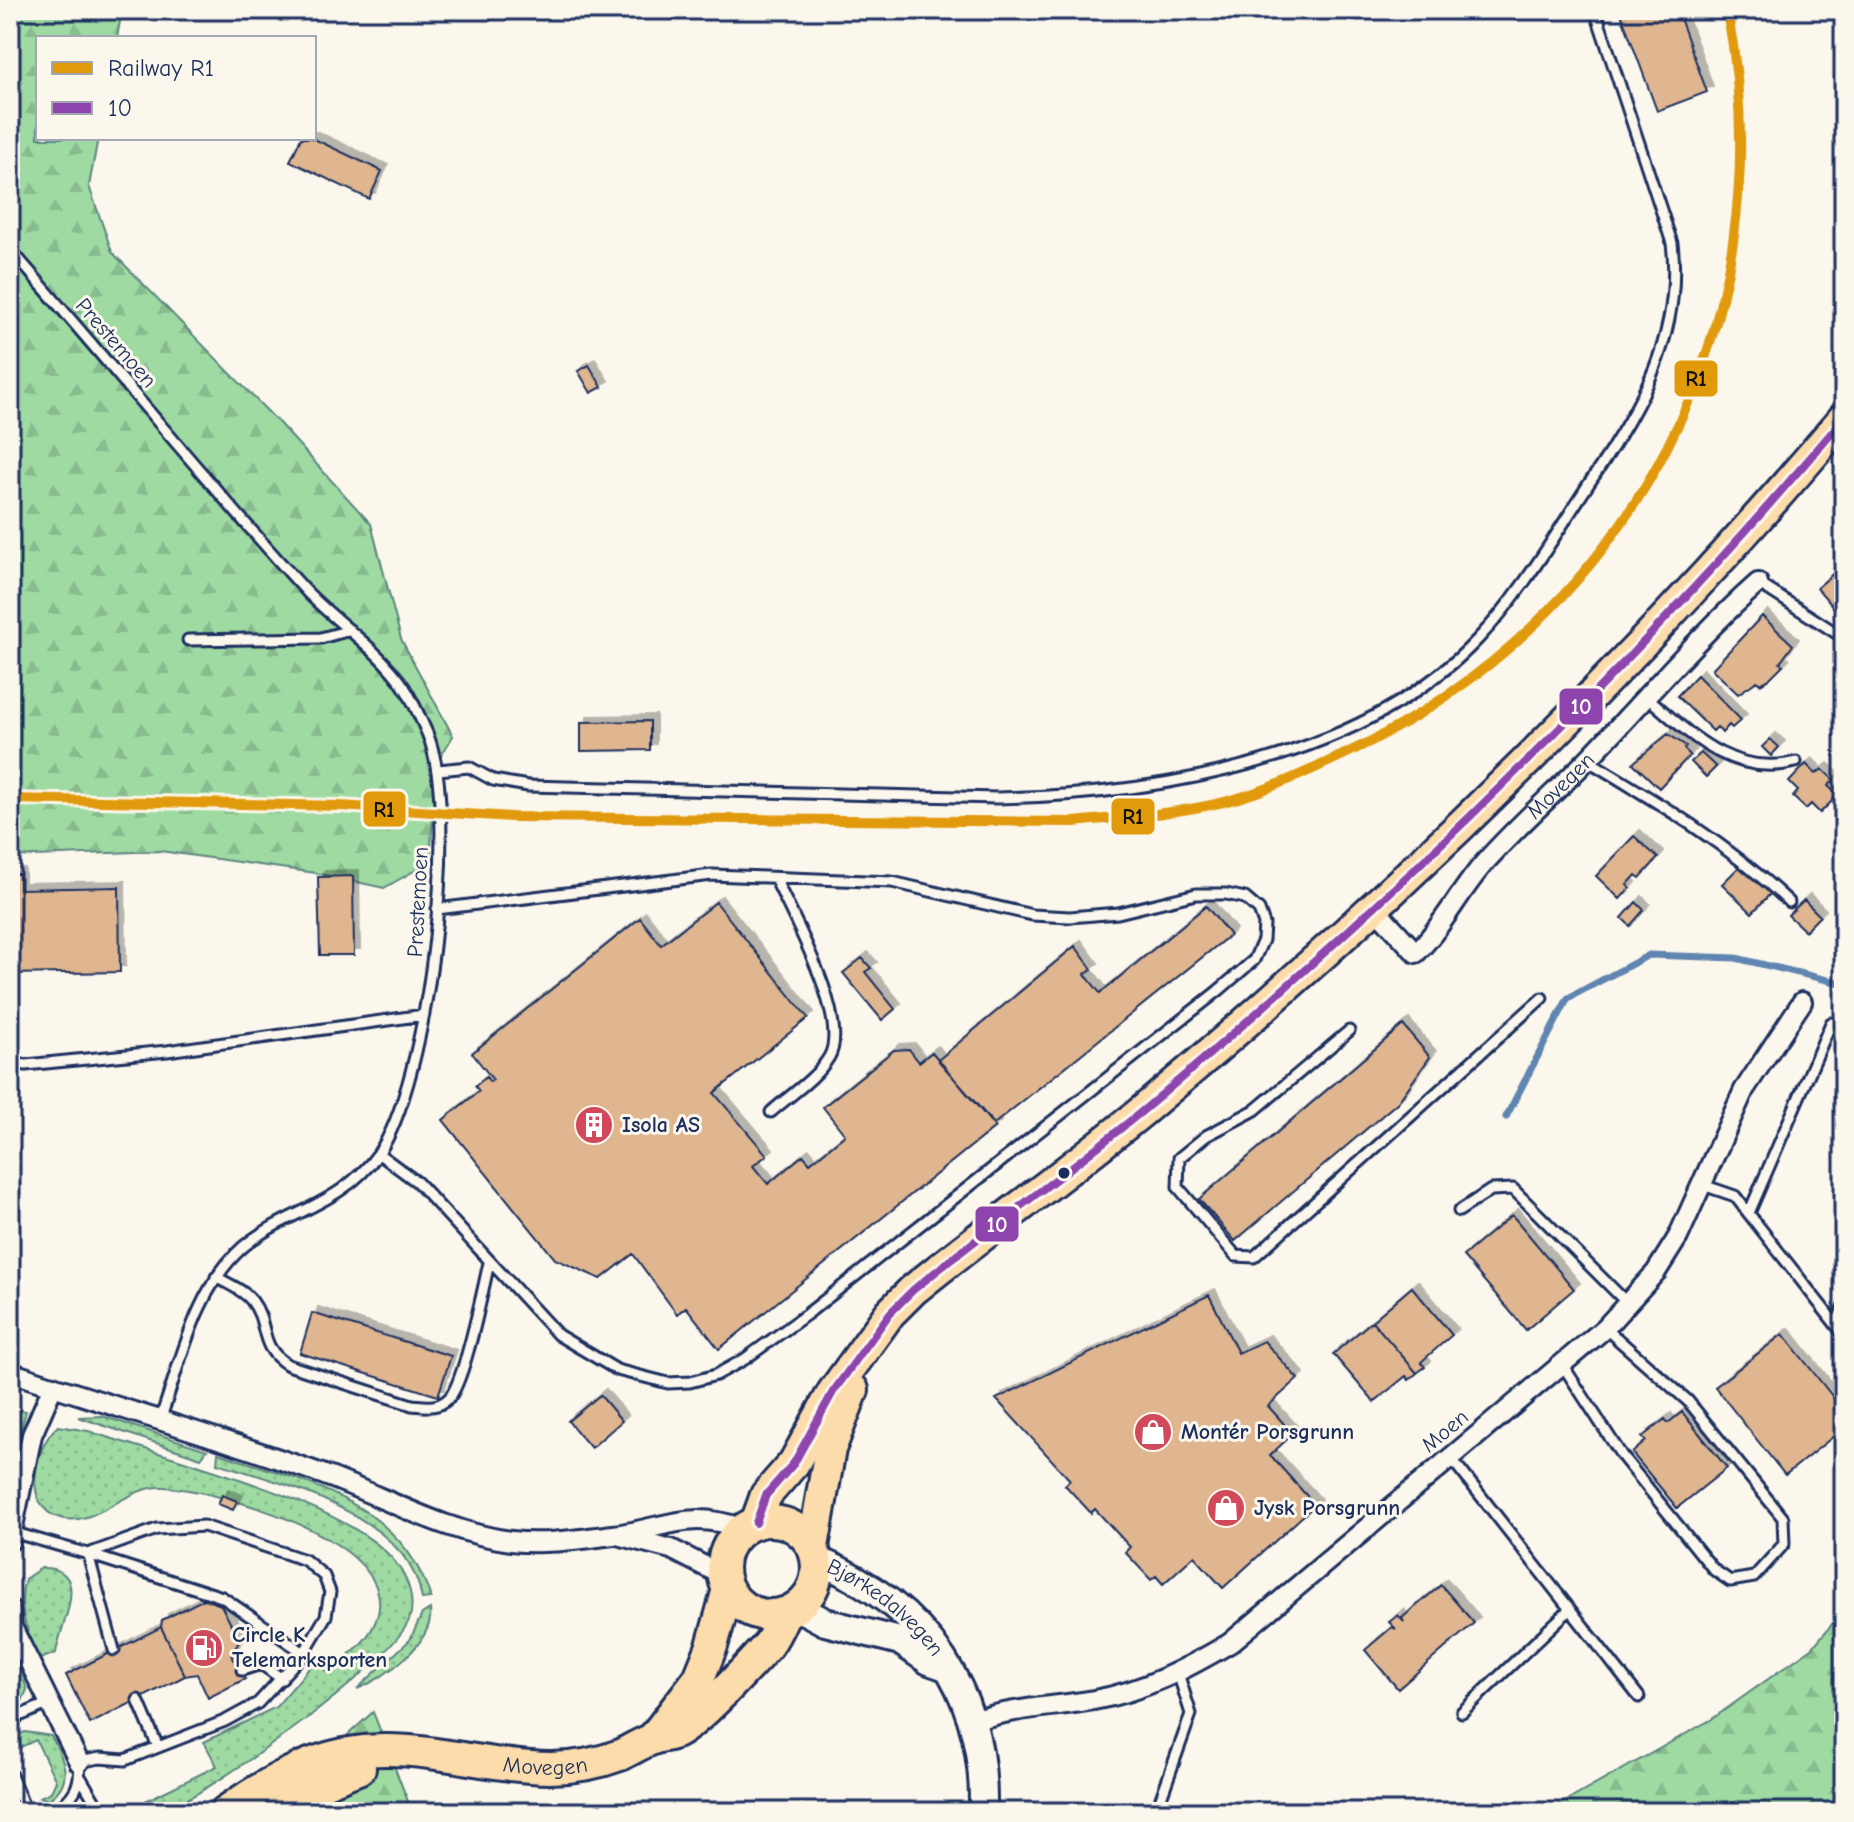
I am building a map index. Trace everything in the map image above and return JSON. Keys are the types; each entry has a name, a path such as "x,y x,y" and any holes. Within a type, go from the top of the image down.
{"main road":[{"name":"Movegen","path":"750,1526 766,1495 794,1463 833,1392 890,1313 913,1290 1147,1107 1374,907 1518,769 1711,572 1844,418"},
{"name":"Movegen","path":"815,1554 830,1449 863,1354"},
{"path":"653,1739 699,1678 712,1646 726,1583 727,1550 750,1526 783,1522 806,1536 815,1554 814,1587 791,1610 758,1614 735,1600 726,1583"},
{"name":"Bjørkedalvegen","path":"815,1554 894,1605 934,1644 943,1666 964,1693 973,1721 984,1777 983,1812"},
{"name":"Movegen","path":"225,1812 263,1785 331,1758 387,1750 432,1752 530,1767 564,1768 595,1763 653,1739 675,1734 695,1720 770,1643 791,1610"},
{"name":"Bjørkedalvegen","path":"791,1610 900,1641 929,1661 943,1666"},
{"name":"Movegen","path":"280,1812 323,1783 394,1757 432,1752"}],"street":[{"name":"Movegen","path":"1374,907 1416,953 1437,932 1484,863 1587,760 1715,622 1758,583"},
{"name":"Moen","path":"973,1721 1009,1712 1097,1700 1144,1687 1178,1673 1230,1643 1605,1328 1656,1272 1703,1185 1744,1090 1802,1002"},
{"path":"10,1372 322,1474 486,1536 541,1543 614,1535 667,1521 697,1518 750,1526"},
{"path":"11,1536 13,1511 32,1435 53,1386"},
{"path":"614,1535 671,1549 726,1583"},
{"path":"10,1609 12,1627 80,1770"}],"lane":[{"path":"438,770 469,767 493,780 528,786 1064,797 1157,785 1265,758 1294,750 1392,709 1477,641 1510,602 1640,404 1666,336 1675,273 1672,243 1595,10"},
{"name":"Prestemoen","path":"10,249 310,595 397,677 427,732 438,770 436,952 424,1015 395,1123 379,1154 356,1179 319,1205 245,1246 216,1277 203,1300 160,1420"},
{"path":"1758,583 1844,638"},
{"path":"188,640 321,638 350,630"},
{"path":"1647,697 1705,746 1725,757 1751,766 1779,767 1796,762"},
{"path":"1587,760 1706,833 1753,867 1789,902"},
{"path":"379,1154 417,1182 558,1335 617,1370 668,1383 716,1375 807,1314 1206,1001 1254,960 1263,940 1264,924 1259,910 1245,898 1226,894 1196,894 1118,913 1070,917 1032,915 892,882 712,875 437,909"},
{"path":"771,1112 818,1071 830,1055 835,1038 826,996 775,878"},
{"path":"1349,1031 1255,1110 1206,1136 1179,1158 1178,1187 1236,1256 1254,1257 1542,998"},
{"path":"10,1063 26,1065 167,1051 424,1015"},
{"path":"1749,1213 1831,1023"},
{"path":"1703,1185 1735,1196 1844,1335"},
{"path":"1459,1211 1491,1190 1513,1189 1628,1304"},
{"path":"216,1277 246,1294 255,1305 273,1356 288,1365 412,1405 432,1407 451,1397 459,1379 489,1263"},
{"path":"1836,1325 1844,1306"},
{"path":"1562,1364 1622,1456 1714,1570 1730,1581 1754,1577 1784,1544 1783,1518 1688,1401 1605,1328"},
{"path":"1451,1458 1639,1697"},
{"path":"54,1812 76,1791 80,1770 100,1758 125,1760 247,1709 282,1679 304,1653 326,1616 330,1592 324,1576 305,1560 204,1526 157,1529 88,1554"},
{"path":"11,1536 88,1554 222,1597 304,1653"},
{"path":"88,1554 114,1650"},
{"path":"1462,1712 1570,1609"},
{"path":"242,1670 261,1664 282,1679"},
{"path":"1156,1812 1191,1714 1178,1673"},
{"path":"138,1700 158,1747"},
{"path":"10,1720 47,1704"},
{"path":"80,1770 101,1812"},
{"path":"10,1773 26,1812"}],"green space":[{"path":"10,10 122,10 117,36 36,36 36,140 98,140 89,186 112,252 278,422 371,524 401,639 453,736 436,764 430,862 384,888 316,873 160,851 10,857"},
{"path":"26,1411 10,1469 10,1431 15,1413"},
{"path":"102,1416 207,1450 201,1458 78,1417"},
{"path":"58,1426 88,1431 207,1468 299,1501 339,1520 373,1541 396,1563 410,1590 412,1605 409,1620 395,1640 336,1696 218,1781 162,1811 145,1814 114,1812 130,1804 133,1807 217,1766 204,1742 276,1707 317,1659 327,1672 347,1657 374,1625 379,1595 365,1569 338,1545 302,1526 223,1498 188,1490 149,1488 86,1517 60,1518 47,1511 40,1501 35,1475 43,1447"},
{"path":"218,1453 315,1486 373,1517 397,1538 416,1565 431,1598 422,1599 413,1570 394,1546 370,1525 309,1493 217,1463"},
{"path":"41,1568 57,1570 67,1577 70,1600 56,1653 40,1659 27,1630 22,1599 25,1579"},
{"path":"430,1609 424,1634 406,1658 357,1689 410,1640 422,1614"},
{"path":"1844,1610 1844,1812 1547,1812 1712,1719 1812,1648"},
{"path":"20,1666 27,1690 22,1701 10,1707 10,1669"},
{"path":"373,1712 409,1804 408,1812 263,1812"},
{"path":"25,1732 51,1736 60,1753 64,1770 62,1786 48,1800 40,1797 51,1792 56,1781 36,1740 14,1750 10,1746 11,1738"}],"building":[{"path":"1677,10 1707,92 1657,111 1620,11"},
{"path":"300,140 316,140 382,171 369,199 290,161"},
{"path":"589,365 602,387 591,393 578,371"},
{"path":"1836,571 1844,580 1844,603 1836,610 1817,588"},
{"path":"1762,616 1793,645 1780,663 1783,665 1768,680 1760,684 1757,681 1738,694 1712,669"},
{"path":"1697,675 1741,720 1732,728 1729,725 1722,733 1717,727 1713,731 1677,696"},
{"path":"650,721 650,750 581,751 581,722"},
{"path":"1668,734 1686,746 1684,749 1690,755 1659,788 1633,763"},
{"path":"1770,739 1779,747 1771,756 1762,747"},
{"path":"1701,753 1716,767 1706,777 1691,762"},
{"path":"1806,764 1816,774 1822,769 1834,780 1828,786 1838,795 1820,813 1811,804 1806,809 1793,797 1798,791 1789,782"},
{"path":"1634,836 1658,858 1640,878 1636,875 1620,899 1596,876"},
{"path":"1741,865 1772,892 1752,913 1722,884"},
{"path":"10,874 19,874 19,889 119,887 120,972 10,974"},
{"path":"353,876 354,955 320,955 318,877"},
{"path":"1804,900 1820,916 1805,931 1788,915"},
{"name":"Isola AS","path":"716,902 808,1018 714,1093 767,1155 753,1166 768,1184 803,1155 810,1163 845,1135 823,1107 894,1050 909,1049 919,1062 932,1052 995,1127 719,1349 686,1307 677,1314 633,1254 601,1279 555,1259 443,1120 479,1091 475,1086 486,1077 490,1082 493,1080 472,1053 640,918 661,945"},
{"path":"1636,902 1644,910 1630,926 1622,918"},
{"path":"1206,906 1230,935 994,1124 938,1060 1075,946 1092,969 1085,974 1100,993"},
{"path":"862,958 871,968 865,972 895,1009 882,1020 843,973"},
{"path":"1403,1025 1430,1057 1398,1102 1235,1241 1199,1199"},
{"path":"1512,1215 1574,1289 1526,1330 1463,1256"},
{"path":"1412,1287 1452,1335 1421,1362 1425,1367 1417,1373 1372,1321"},
{"path":"1209,1295 1238,1353 1264,1341 1298,1379 1268,1406 1293,1434 1270,1455 1315,1505 1223,1588 1194,1556 1163,1584 1156,1576 1151,1580 1125,1552 1130,1547 1095,1509 1091,1513 1065,1485 1070,1480 996,1399"},
{"path":"312,1313 451,1356 438,1396 300,1353"},
{"path":"1372,1321 1417,1373 1409,1380 1406,1376 1374,1402 1333,1354"},
{"path":"1783,1334 1844,1411 1844,1428 1785,1475 1715,1387"},
{"path":"600,1395 622,1421 591,1448 568,1421"},
{"path":"1682,1412 1727,1468 1677,1508 1632,1453 1646,1441 1642,1437 1665,1419 1668,1423"},
{"path":"222,1495 237,1501 233,1510 218,1504"},
{"path":"1441,1585 1474,1623 1398,1689 1365,1650 1392,1627 1396,1629 1389,1622 1398,1615 1404,1622 1402,1618"},
{"name":"Circle K Telemarksporten","path":"204,1599 221,1605 239,1640 232,1656 245,1679 208,1698 197,1674 185,1676 161,1627 162,1620"},
{"path":"161,1627 185,1676 90,1724 66,1675"}],"waterway":[{"path":"1506,1117 1568,998 1649,955 1736,958 1844,984"}],"rail line":[{"name":"R1","path":"10,799 340,806 512,817 1074,822 1168,812 1224,802 1271,787 1317,767 1448,695 1535,624 1609,541 1667,448 1709,347 1733,239 1740,126 1727,10"}],"transit line":[{"name":"10","path":"756,1523 766,1495 794,1463 833,1392 890,1313 913,1290 1146,1108 1422,863 1597,691 1764,511 1844,418"}],"place":[{"name":"Isola AS","path":"594,1125"},
{"name":"Montér Porsgrunn","path":"1153,1432"},
{"name":"Jysk Porsgrunn","path":"1226,1508"},
{"name":"Circle K Telemarksporten","path":"204,1648"}]}
